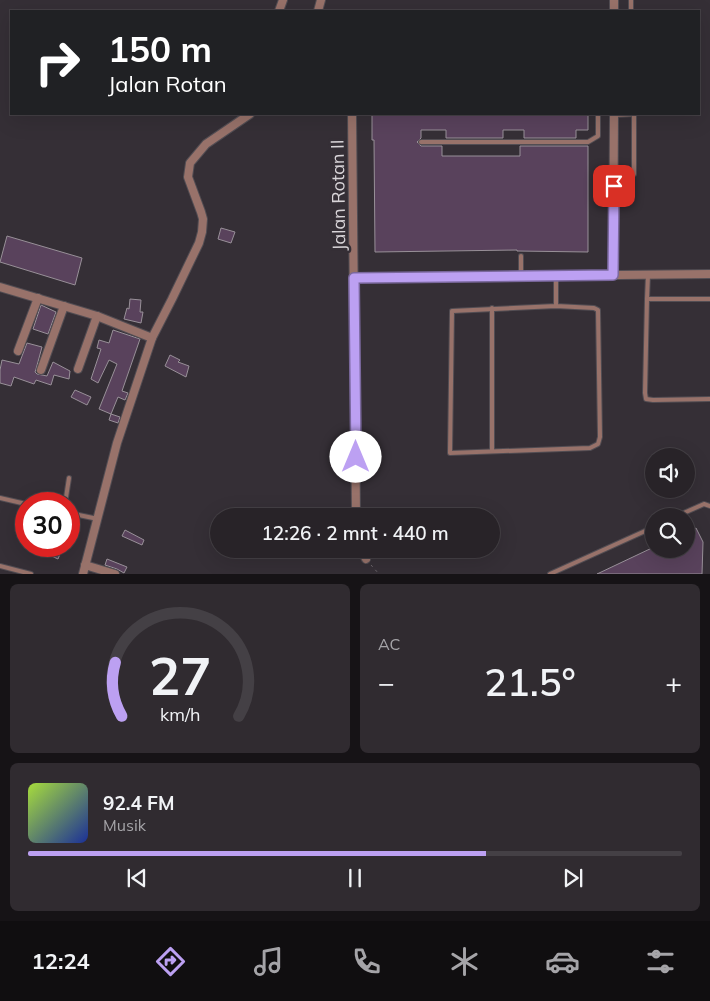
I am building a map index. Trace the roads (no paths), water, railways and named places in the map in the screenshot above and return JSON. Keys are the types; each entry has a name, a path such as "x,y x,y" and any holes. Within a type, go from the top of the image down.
{"street":[{"path":"83,574 117,443 152,338 202,232 203,219 188,177 190,163 206,144 249,115"},
{"name":"Jalan Rotan II","path":"352,115 356,508"},
{"path":"613,275 614,115"},
{"path":"354,278 710,274"},
{"path":"0,287 97,316 152,338"},
{"path":"18,351 38,298"},
{"path":"41,370 64,306"},
{"path":"78,369 97,316"},
{"path":"86,564 115,574"}],"lane":[{"path":"421,142 588,142 598,136 598,115"},
{"path":"634,115 634,174"},
{"path":"521,256 521,276"},
{"path":"648,275 646,399 710,399"},
{"path":"556,276 556,306"},
{"path":"648,299 710,299"},
{"path":"556,306 594,308 598,310 600,318 600,437 598,444 590,448 450,453 452,311 492,308 556,306"},
{"path":"492,308 492,451"},
{"path":"66,492 69,478"},
{"path":"0,498 15,501"},
{"path":"695,508 704,504 710,506"},
{"path":"80,515 98,519"},
{"path":"550,574 645,531"},
{"path":"0,566 31,574"}]}
